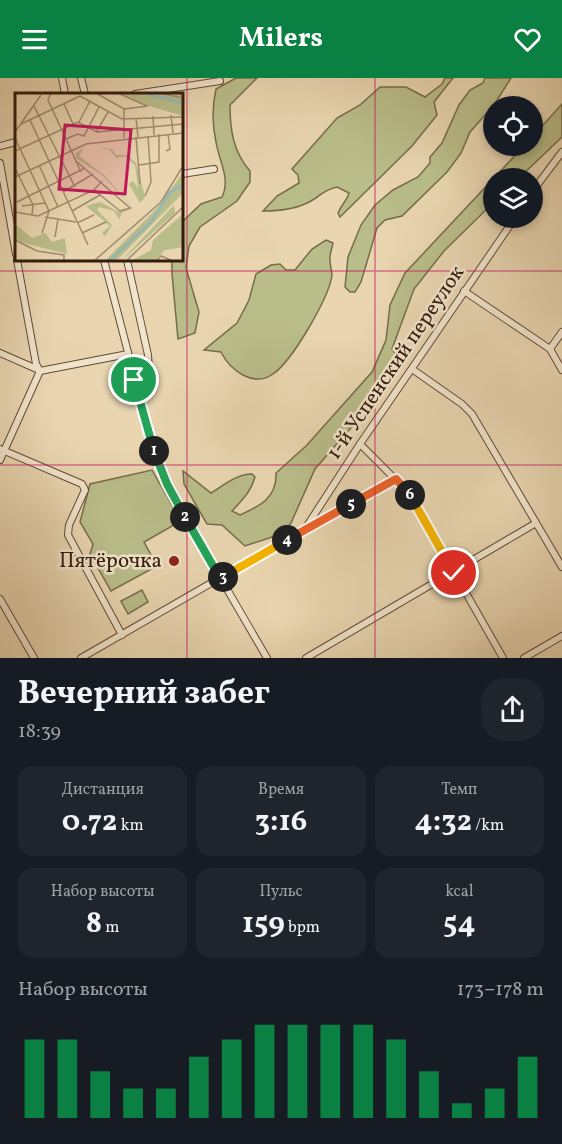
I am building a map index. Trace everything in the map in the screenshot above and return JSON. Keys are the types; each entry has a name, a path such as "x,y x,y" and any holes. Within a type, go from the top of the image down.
{"street":[{"path":"62,78 65,93"},
{"path":"81,78 85,93"},
{"path":"142,93 220,81"},
{"path":"0,146 15,142"},
{"path":"543,177 562,152"},
{"path":"0,163 15,248"},
{"path":"183,174 214,169"},
{"name":"1-й Успенский переулок","path":"305,529 360,444 508,228"},
{"path":"17,261 36,364 40,371"},
{"path":"104,261 156,460 167,484 267,658"},
{"path":"127,261 135,290 149,370 144,377 134,380"},
{"path":"464,291 550,349 562,370"},
{"path":"550,349 562,332"},
{"path":"0,353 40,371 128,354"},
{"path":"412,369 462,404 472,414 562,567"},
{"path":"0,460 2,450 40,371"},
{"path":"360,444 409,493 503,658"},
{"path":"2,450 82,484 85,490 69,525 68,535 122,635"},
{"name":"1-й Успенский переулок","path":"81,658 396,479"},
{"path":"306,658 536,524"},
{"path":"0,599 34,658"},
{"path":"524,658 562,636"}],"green space":[{"path":"236,78 257,78 230,105 236,148 250,171 250,182 237,201 200,227 189,246 186,268 199,312 195,333 178,339 172,261 183,261 183,221 201,204 222,197 224,190 224,170 217,149 214,129 216,89"},
{"path":"445,78 453,78 434,102 437,115 412,146 340,217 338,213 349,193 337,187 300,206 263,211 277,196 299,183 298,175 292,169 337,118 360,105 380,87 406,87 425,97 442,84"},
{"path":"485,78 511,78 500,96 483,96 483,117 470,132 461,153 447,172 402,216 385,220 377,228 361,282 355,292 350,292 345,287 348,257 361,225 375,205 393,190 418,177 442,143 459,105 470,90 483,83"},
{"path":"562,104 562,137 543,155 543,125"},
{"path":"515,156 542,156 529,168 503,168"},
{"path":"483,190 483,213 444,251 414,289 392,349 402,364 390,383 315,469 291,523 283,532 275,536 245,546 222,525 207,524 184,484 183,471 211,493 236,478 252,474 255,477 251,487 232,511 240,515 266,500 274,489 276,473 307,445 372,372 386,340 390,305 405,273"},
{"path":"326,240 333,243 330,256 332,275 329,285 317,313 281,367 265,378 250,378 236,371 221,352 204,350 237,323 249,300 256,274 271,265 280,264 286,270 295,270 312,249"},
{"path":"152,470 181,521 144,542 157,566 111,591 90,554 93,544 80,522 90,484"},
{"path":"142,590 148,602 128,614 121,601"}],"place":[{"name":"Пятёрочка","path":"174,561"}],"route":[{"path":"134,380 156,460 220,578 396,479 409,493 454,573"}]}
